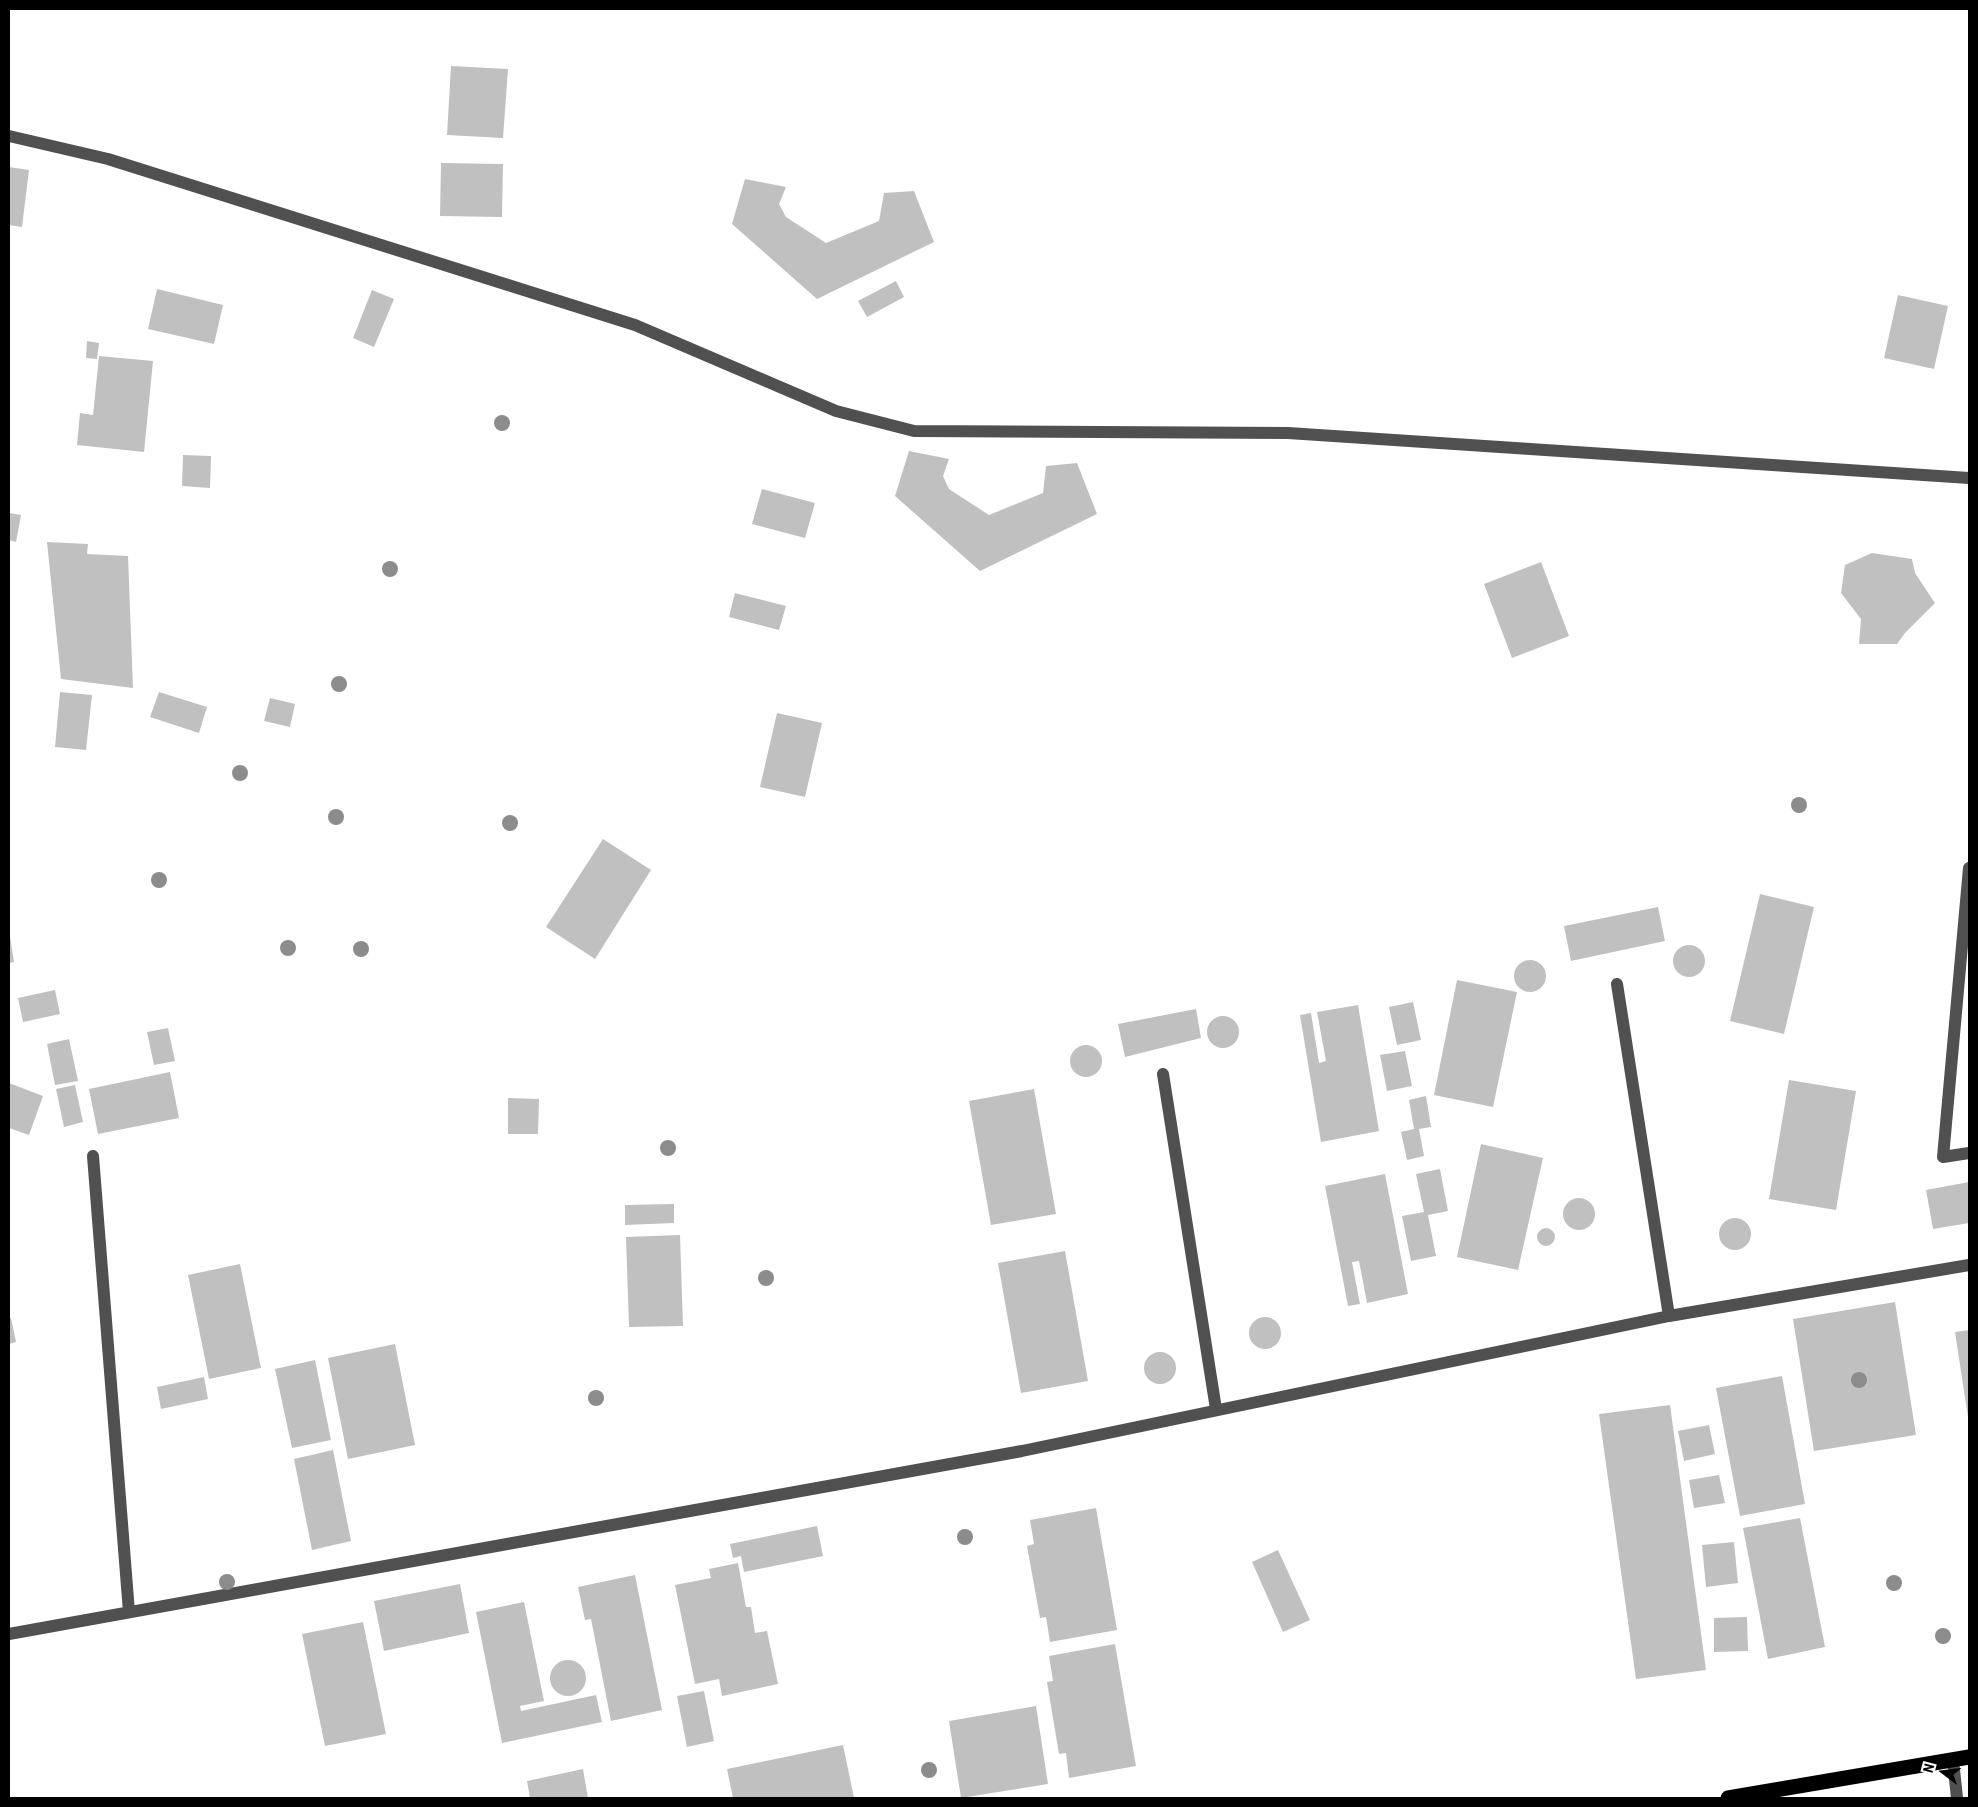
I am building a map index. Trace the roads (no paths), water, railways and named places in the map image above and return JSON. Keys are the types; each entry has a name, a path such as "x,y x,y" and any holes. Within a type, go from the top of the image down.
{"highway":[{"path":"1728,1798 1969,1757"}],"street":[{"path":"9,136 108,159 636,325 836,411 914,431 1288,433 1969,478"},
{"path":"1969,868 1943,1157 1969,1153"},
{"path":"1617,984 1668,1316"},
{"path":"1162,1074 1216,1409"},
{"path":"93,1156 129,1612"},
{"path":"9,1634 1022,1451 1668,1316 1969,1265"},
{"path":"1953,1760 1957,1798"}]}
